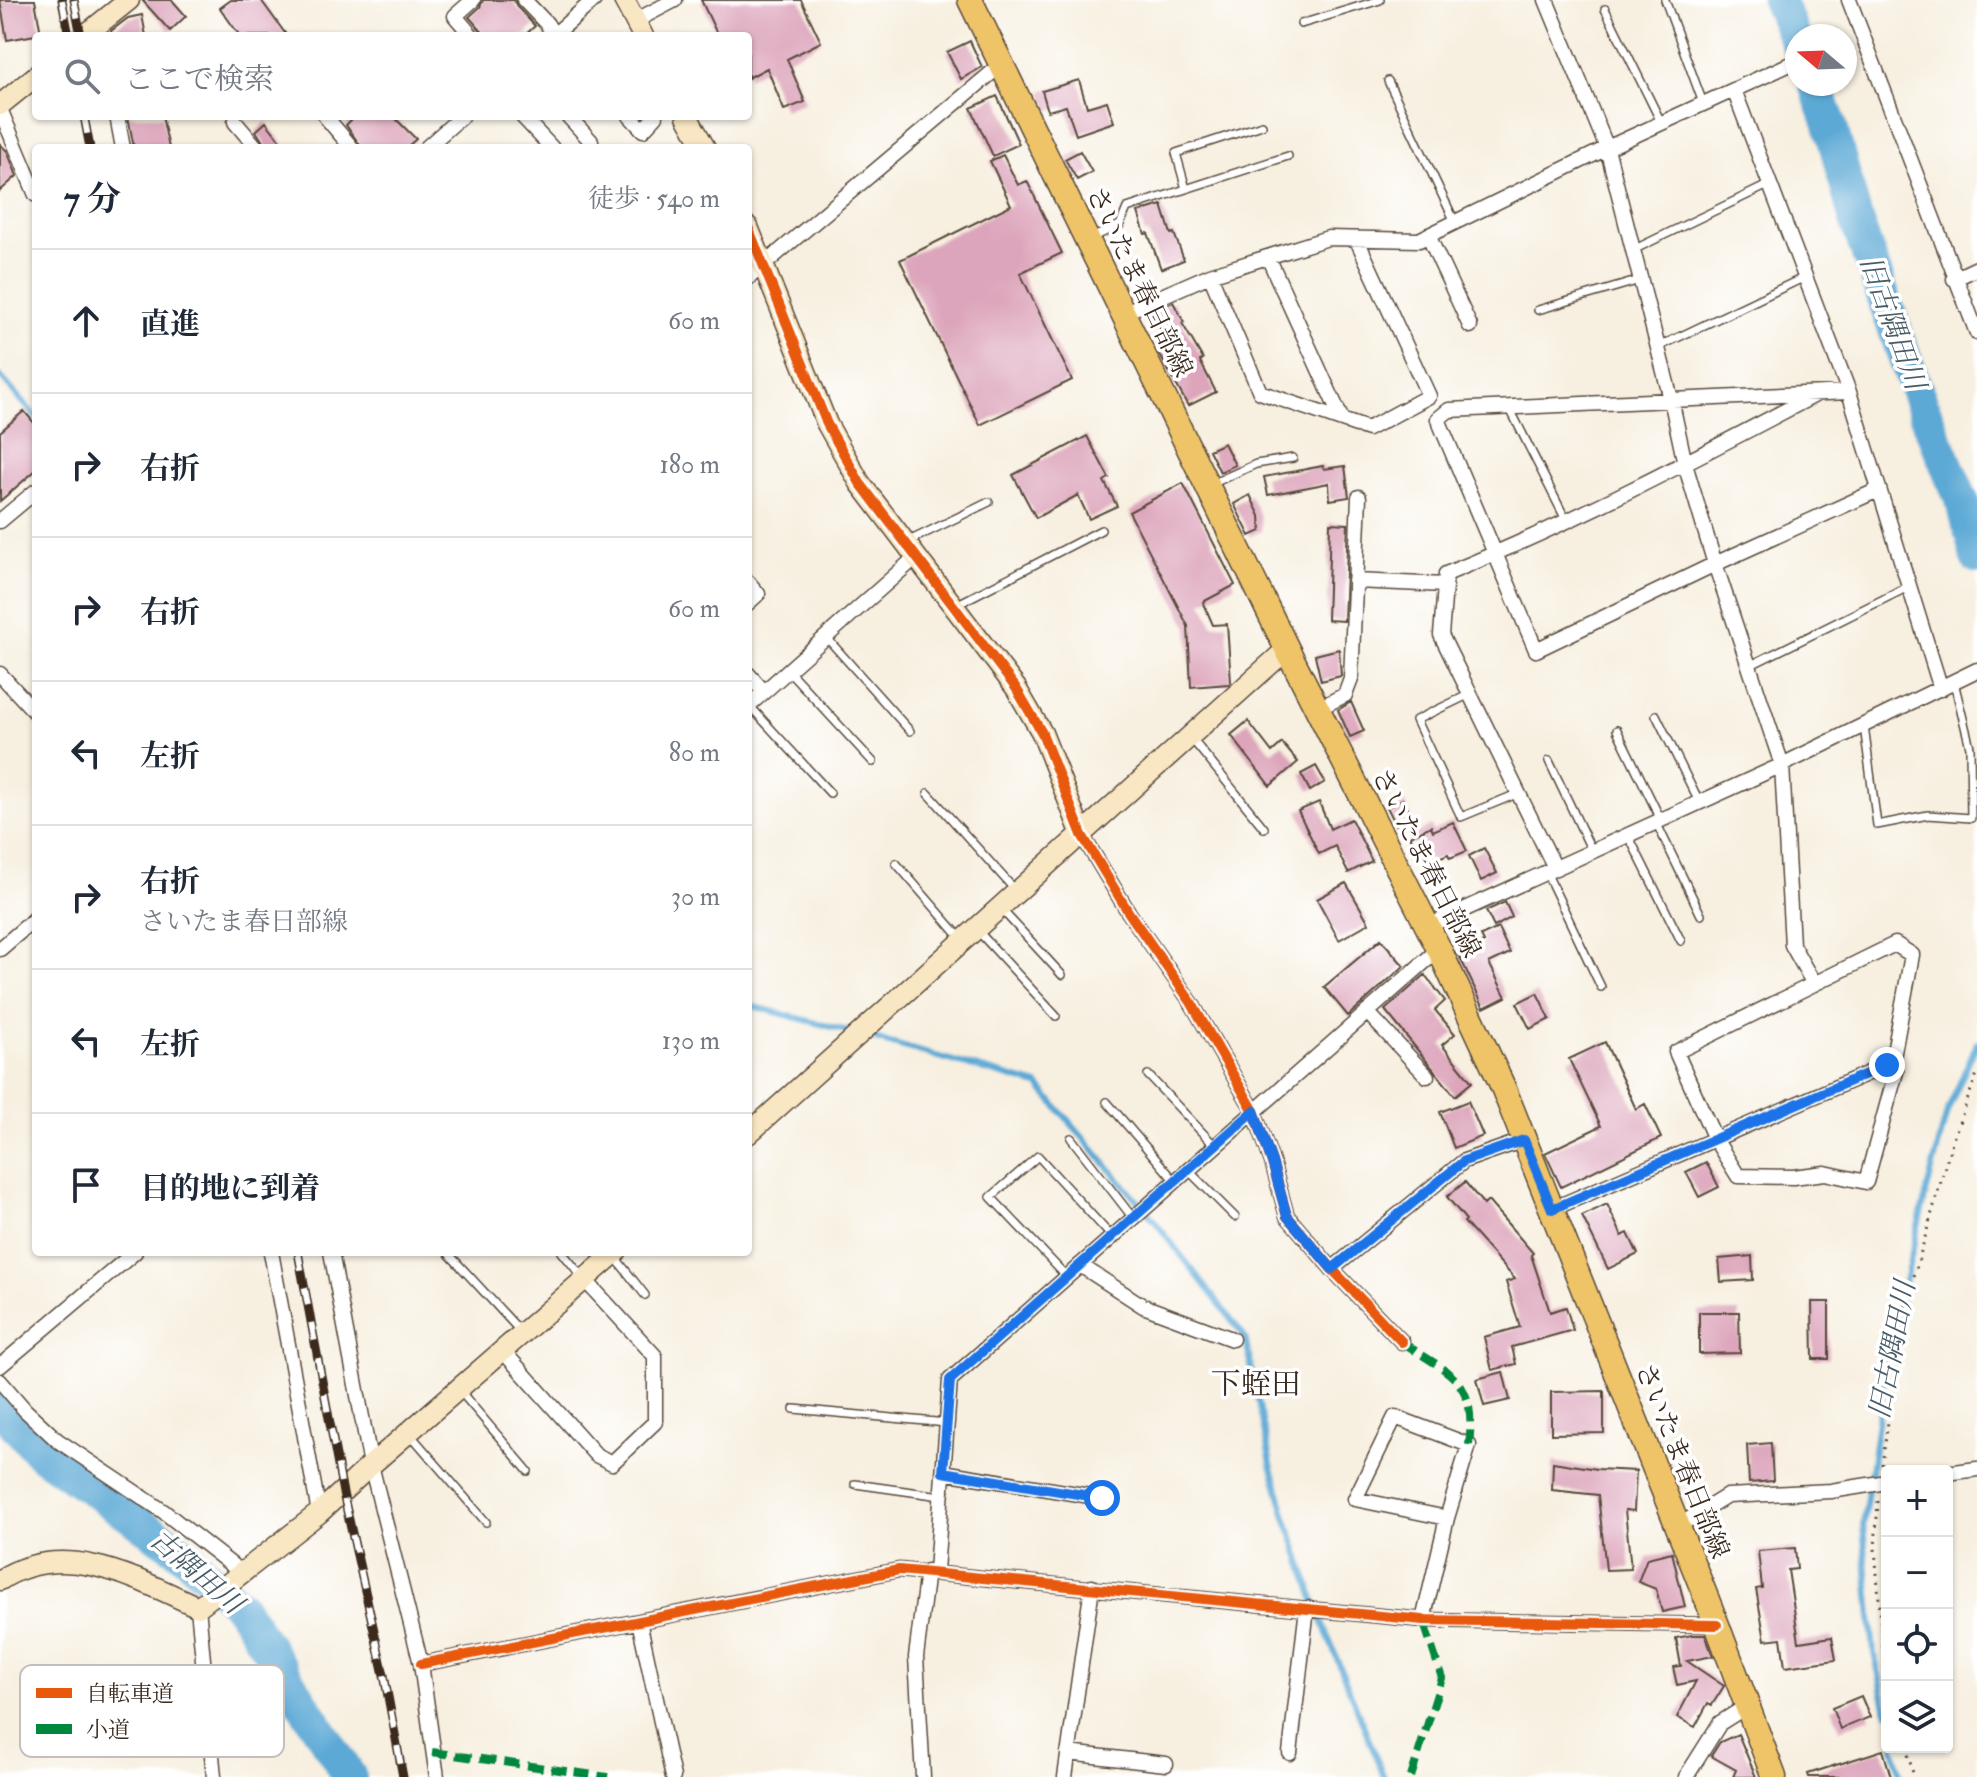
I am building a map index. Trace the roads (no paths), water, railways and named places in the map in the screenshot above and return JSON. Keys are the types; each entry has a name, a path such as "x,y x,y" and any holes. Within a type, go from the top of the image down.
{"main road":[{"name":"さいたま春日部線","path":"970,0 1287,649 1439,949 1503,1087 1717,1625 1774,1777"}],"street":[{"path":"469,32 455,16 473,0"},
{"path":"524,0 551,32"},
{"path":"558,32 594,0"},
{"path":"624,0 639,28 675,0"},
{"path":"1546,0 1607,148 1685,464 1782,765 1792,945 1814,984"},
{"path":"1849,0 1977,333"},
{"path":"95,32 125,1"},
{"path":"1002,64 755,271 846,460 910,550 1016,688 1042,733 1082,835 1129,913 1191,1002 1254,1111 1287,1216 1332,1269 1402,1342"},
{"path":"1123,313 1210,275 1328,238 1419,240 1607,148 1785,66"},
{"path":"32,79 0,107 32,185"},
{"path":"1734,90 1849,392 1909,586 1948,685"},
{"path":"118,120 122,144"},
{"path":"328,120 349,144"},
{"path":"430,144 458,120"},
{"path":"526,120 548,144"},
{"path":"572,120 591,141"},
{"path":"634,120 643,130 652,120"},
{"path":"689,120 703,144"},
{"path":"235,122 254,144"},
{"path":"1428,235 1470,326"},
{"path":"1210,275 1260,392 1368,429 1429,396 1357,240"},
{"path":"1268,257 1342,420"},
{"path":"1954,279 1977,268"},
{"path":"1849,392 1449,410 1438,419 1493,555 1536,650 1878,490"},
{"path":"1551,870 1519,793 1441,635 1446,574 1685,464 1819,394"},
{"path":"0,521 32,494"},
{"path":"1317,709 1345,695 1351,679 1359,497"},
{"path":"752,702 826,637 910,550"},
{"path":"1355,581 1445,585"},
{"path":"752,1130 1287,649"},
{"path":"1426,927 1782,765 1977,670"},
{"path":"0,674 32,709"},
{"path":"752,678 764,692"},
{"path":"0,949 32,921"},
{"path":"1552,1209 1715,1139 1887,1065 1892,1063 1912,955 1895,944 1676,1052 1715,1139 1738,1176 1793,1177 1825,1173 1866,1182 1896,1072 1887,1065"},
{"path":"923,1777 916,1657 932,1571 950,1380 1439,949"},
{"path":"1367,1012 1427,1076"},
{"path":"1332,1269 1464,1161 1524,1140"},
{"path":"0,1366 130,1256"},
{"path":"272,1256 319,1513"},
{"path":"332,1256 371,1465 421,1664 437,1777"},
{"path":"198,1607 319,1513 610,1256"},
{"path":"1080,1265 1143,1306 1232,1339"},
{"path":"503,1351 596,1455 612,1463 655,1422 655,1356 585,1280"},
{"path":"0,1381 57,1440 163,1511 242,1573"},
{"path":"1423,1620 1447,1518 1469,1445 1395,1417 1355,1499 1447,1518"},
{"path":"1953,1472 1977,1469"},
{"path":"943,1472 1102,1498"},
{"path":"1678,1526 1727,1496 1881,1483"},
{"path":"0,1580 9,1574 48,1562 86,1562 136,1579 198,1607"},
{"path":"421,1664 899,1570 1423,1620 1717,1625"},
{"path":"1065,1777 1092,1587"},
{"path":"198,1607 203,1665"},
{"path":"1290,1753 1307,1608"},
{"path":"639,1621 673,1777"},
{"path":"1686,1777 1720,1723 1747,1706"},
{"path":"1068,1753 1166,1764"},
{"path":"212,1757 214,1777"}],"lane":[{"path":"1301,24 1380,0"},
{"path":"1665,0 1703,104"},
{"path":"1605,9 1662,123"},
{"path":"1388,81 1455,222"},
{"path":"1186,189 1176,153 1262,125"},
{"path":"1087,240 1120,225 1127,208 1288,156"},
{"path":"1633,250 1770,184"},
{"path":"1658,347 1805,277"},
{"path":"1538,310 1640,280"},
{"path":"1509,407 1566,520"},
{"path":"1207,486 1256,464 1293,458"},
{"path":"910,550 989,502"},
{"path":"954,606 1101,530"},
{"path":"1749,666 1909,586"},
{"path":"826,637 910,731"},
{"path":"788,670 873,762"},
{"path":"1864,726 1877,825 1928,815 1971,818 1970,747 1948,685"},
{"path":"1470,694 1416,720 1461,817 1519,793"},
{"path":"752,710 830,793"},
{"path":"1656,715 1699,802"},
{"path":"1617,730 1701,915"},
{"path":"1191,737 1264,828"},
{"path":"1549,761 1592,851"},
{"path":"928,793 1018,893"},
{"path":"1628,835 1681,941"},
{"path":"896,863 1056,1016"},
{"path":"1551,870 1601,987"},
{"path":"1001,908 1062,975"},
{"path":"1148,1075 1215,1146"},
{"path":"1107,1102 1175,1181"},
{"path":"1071,1138 1133,1218"},
{"path":"1067,1277 991,1197 1038,1156 1112,1237"},
{"path":"1188,1170 1235,1217"},
{"path":"451,1256 522,1334"},
{"path":"565,1256 585,1280"},
{"path":"615,1256 645,1295"},
{"path":"459,1389 528,1471"},
{"path":"794,1409 947,1423"},
{"path":"408,1432 486,1522"},
{"path":"855,1484 941,1496"}],"waterway":[{"name":"旧古隅田川","path":"1778,0 1789,24"},
{"name":"旧古隅田川","path":"1820,96 1856,220 1921,403 1964,506 1977,557"},
{"path":"0,376 32,412"},
{"path":"752,1006 855,1033"},
{"path":"865,1036 1038,1085 1153,1219 1245,1337 1271,1464 1285,1514 1321,1619 1384,1777"},
{"name":"旧古隅田川","path":"1881,1685 1874,1653 1863,1525 1888,1354 1947,1112 1977,1043"},
{"name":"古隅田川","path":"0,1407 40,1453 180,1551 241,1607 278,1665"},
{"name":"古隅田川","path":"284,1674 350,1777"},
{"name":"旧古隅田川","path":"1895,1753 1901,1777"}],"railway":[{"path":"62,0 68,32"},
{"path":"74,0 80,32"},
{"path":"85,120 89,144"},
{"path":"299,1256 343,1493 384,1675 403,1777"}],"district":[{"name":"下蛭田","path":"1256,1384"}]}
